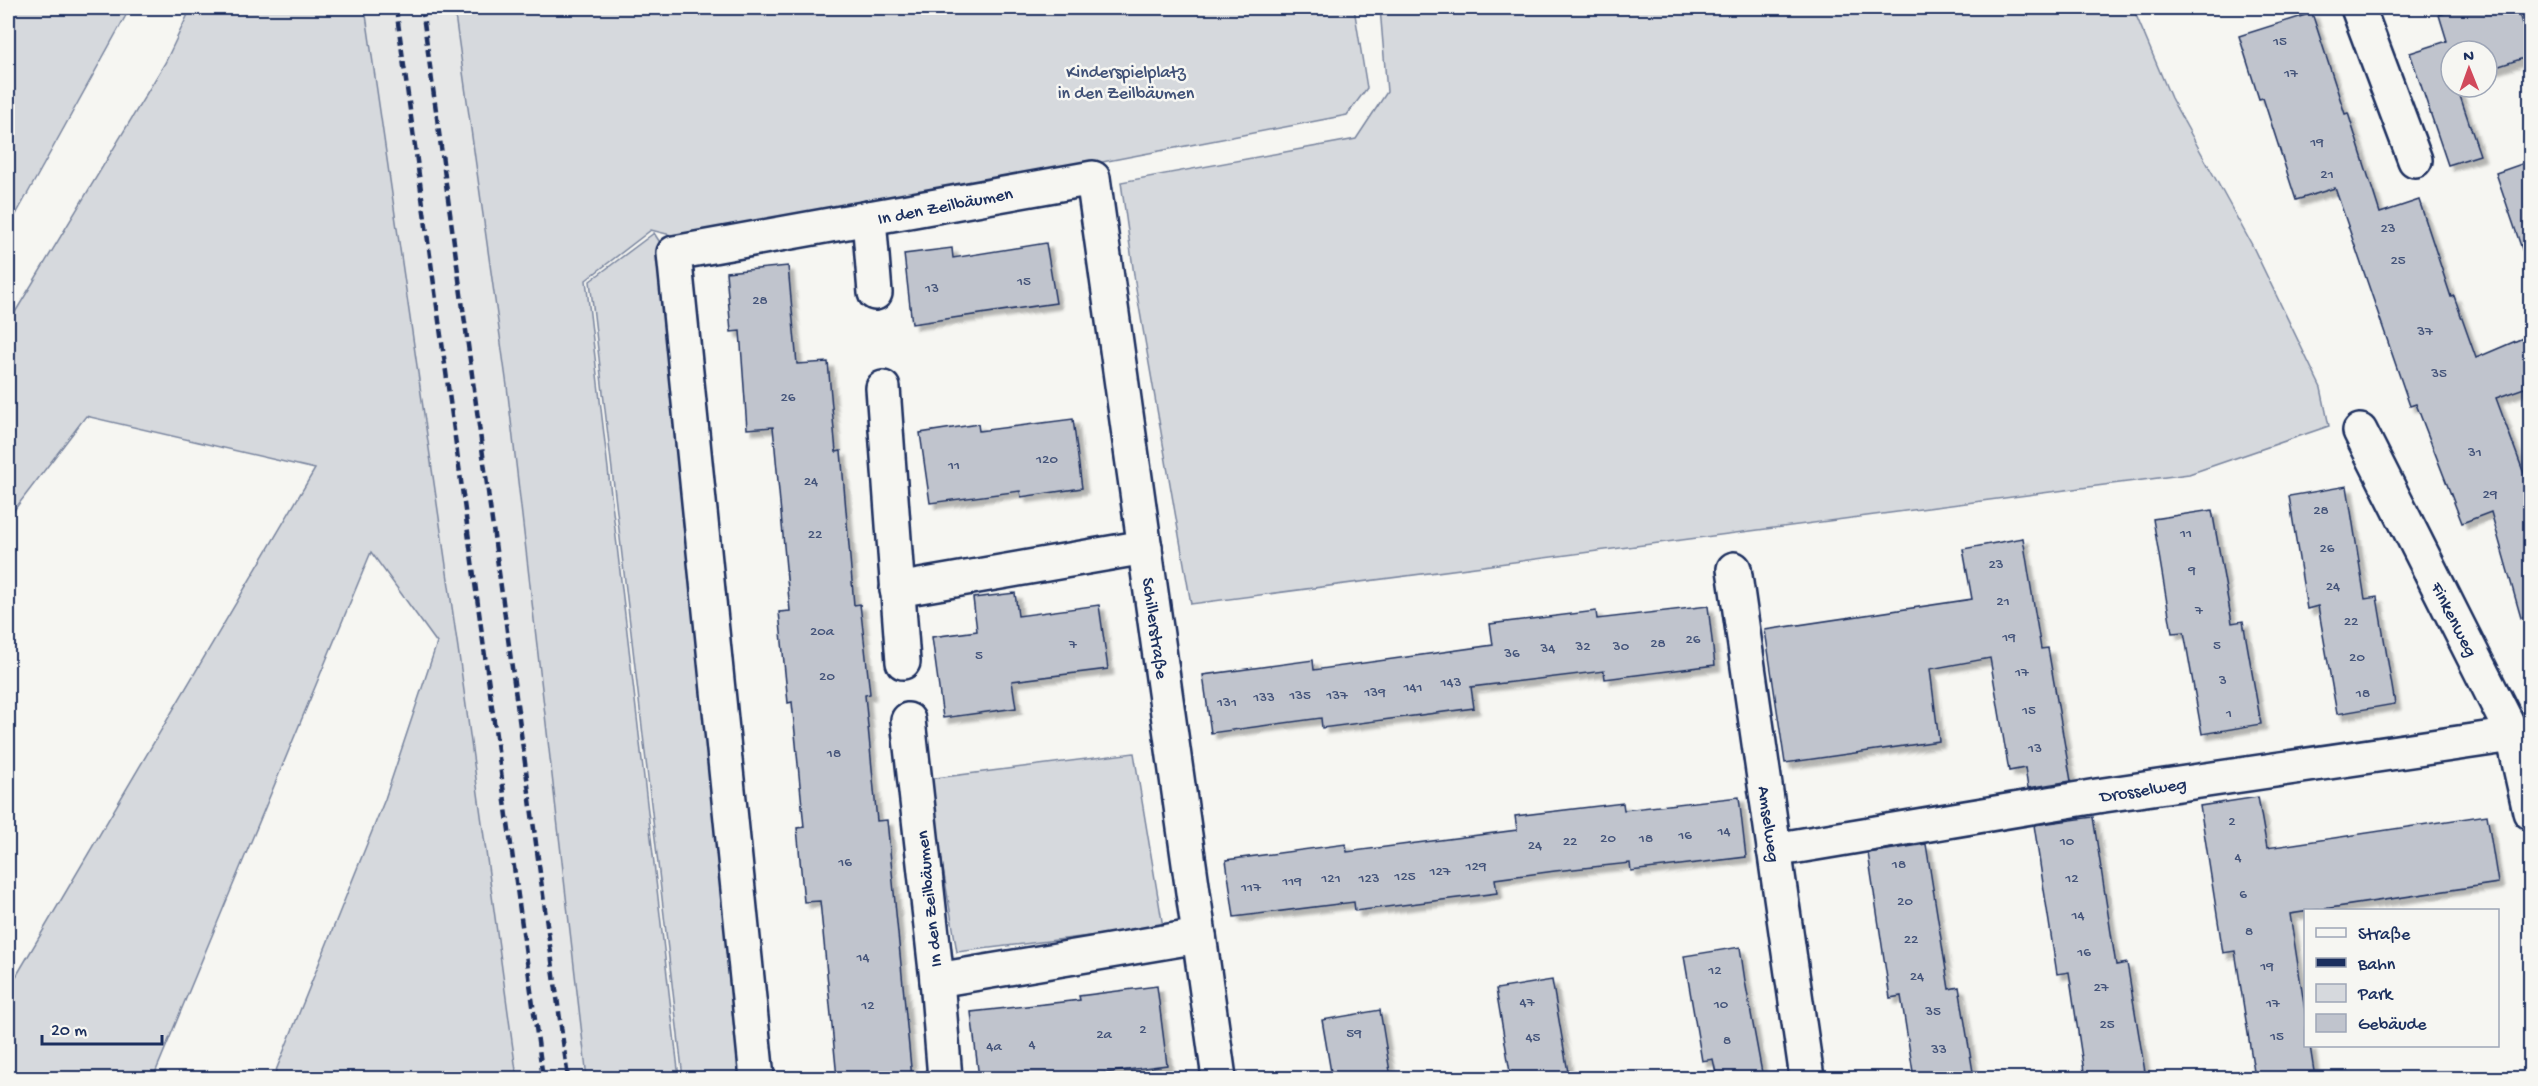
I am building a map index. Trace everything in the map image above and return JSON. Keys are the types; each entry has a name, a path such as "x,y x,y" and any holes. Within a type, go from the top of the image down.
{"street":[{"path":"2358,8 2415,160"},
{"name":"In den Zeilbäumen","path":"875,293 869,218 1093,177"},
{"name":"Schillerstraße","path":"1093,177 1219,1078"},
{"path":"757,1078 674,253 869,218"},
{"path":"883,388 903,662"},
{"name":"Finkenweg","path":"2360,431 2513,735 2530,812"},
{"path":"897,590 1145,547"},
{"name":"Amselweg","path":"1734,569 1807,1078"},
{"name":"In den Zeilbäumen","path":"908,720 937,980 945,1078"},
{"name":"Drosselweg","path":"1774,850 2097,795 2513,735"},
{"path":"937,980 1198,936"}],"shaded area":[{"path":"365,8 454,8 507,386 587,1078 517,1078 460,662"}],"green space":[{"path":"8,8 130,8 8,229"},
{"path":"191,8 365,8 460,662 517,1078 273,1078 385,799 437,643 371,552 153,1078 8,1078 8,990 315,469 86,416 8,518 8,324 165,63"},
{"name":"Kinderspielplatz in den Zeilbäumen","path":"454,8 1354,8 1367,88 1347,115 1066,169 675,236 651,230 586,280 679,1078 587,1078 507,386"},
{"path":"1380,8 2133,8 2171,98 2252,245 2321,388 2329,426 2189,474 1191,604 1136,289 1121,182 1356,139 1387,92"},
{"path":"654,233 668,255 747,1078 683,1078 590,281"},
{"path":"1134,753 1163,927 957,952 928,779"}],"building":[{"path":"2462,8 2517,8 2530,48 2530,56 2499,66 2499,39 2446,39 2439,15"},
{"path":"2312,13 2345,114 2348,113 2380,213 2419,200 2451,297 2454,296 2476,358 2530,335 2530,386 2496,398 2530,490 2530,617 2521,618 2491,512 2462,523 2416,404 2410,406 2335,188 2296,200 2263,98 2259,99 2239,36"},
{"path":"2439,44 2439,99 2461,99 2480,155 2448,165 2410,53"},
{"path":"2530,161 2530,258 2525,258 2496,173"},
{"path":"1046,243 1056,303 912,324 904,254 952,248 953,258"},
{"path":"788,266 797,364 828,362 836,452 841,451 854,605 860,604 870,694 865,695 877,821 887,820 912,1078 837,1078 820,901 804,902 797,828 804,827 792,702 788,703 779,612 790,611 773,427 747,429 740,331 731,332 726,272"},
{"path":"1073,419 1082,488 1021,497 1020,491 930,503 920,433 978,424 979,431"},
{"path":"2347,486 2365,599 2377,597 2395,704 2337,714 2318,606 2307,609 2289,496"},
{"path":"2212,510 2232,623 2243,621 2261,724 2202,734 2184,632 2172,633 2153,519"},
{"path":"2023,538 2041,649 2048,648 2071,781 2028,788 2025,768 2009,771 1990,658 1930,669 1939,741 1785,763 1765,630 1972,599 1963,549"},
{"path":"1015,593 1018,616 1099,605 1108,669 1012,681 1016,708 943,718 932,637 977,631 973,598"},
{"path":"1708,606 1715,665 1605,679 1604,671 1471,687 1474,708 1322,728 1321,718 1211,733 1203,675 1313,660 1314,670 1493,645 1490,624 1596,611 1597,619"},
{"path":"1739,797 1746,857 1631,871 1630,863 1555,871 1495,879 1497,893 1355,911 1354,902 1234,917 1226,860 1346,844 1347,852 1517,830 1515,816 1623,803 1624,810"},
{"path":"2258,797 2267,848 2487,815 2498,883 2324,909 2304,909 2304,912 2290,914 2304,1004 2304,1047 2310,1047 2315,1078 2255,1078 2235,951 2223,953 2200,806"},
{"path":"2093,817 2116,965 2127,963 2146,1078 2085,1078 2069,972 2057,974 2034,825"},
{"path":"1926,844 1949,989 1959,987 1974,1078 1914,1078 1901,996 1890,998 1868,853"},
{"path":"1740,947 1763,1078 1717,1078 1713,1059 1702,1061 1684,956"},
{"path":"1552,980 1569,1078 1511,1078 1496,989"},
{"path":"1157,986 1167,1065 1064,1078 979,1078 971,1012 1080,1000 1079,996"},
{"path":"1380,1010 1391,1078 1332,1078 1322,1020"}],"railway":[{"path":"396,8 543,1078"},
{"path":"422,8 568,1078"}]}
